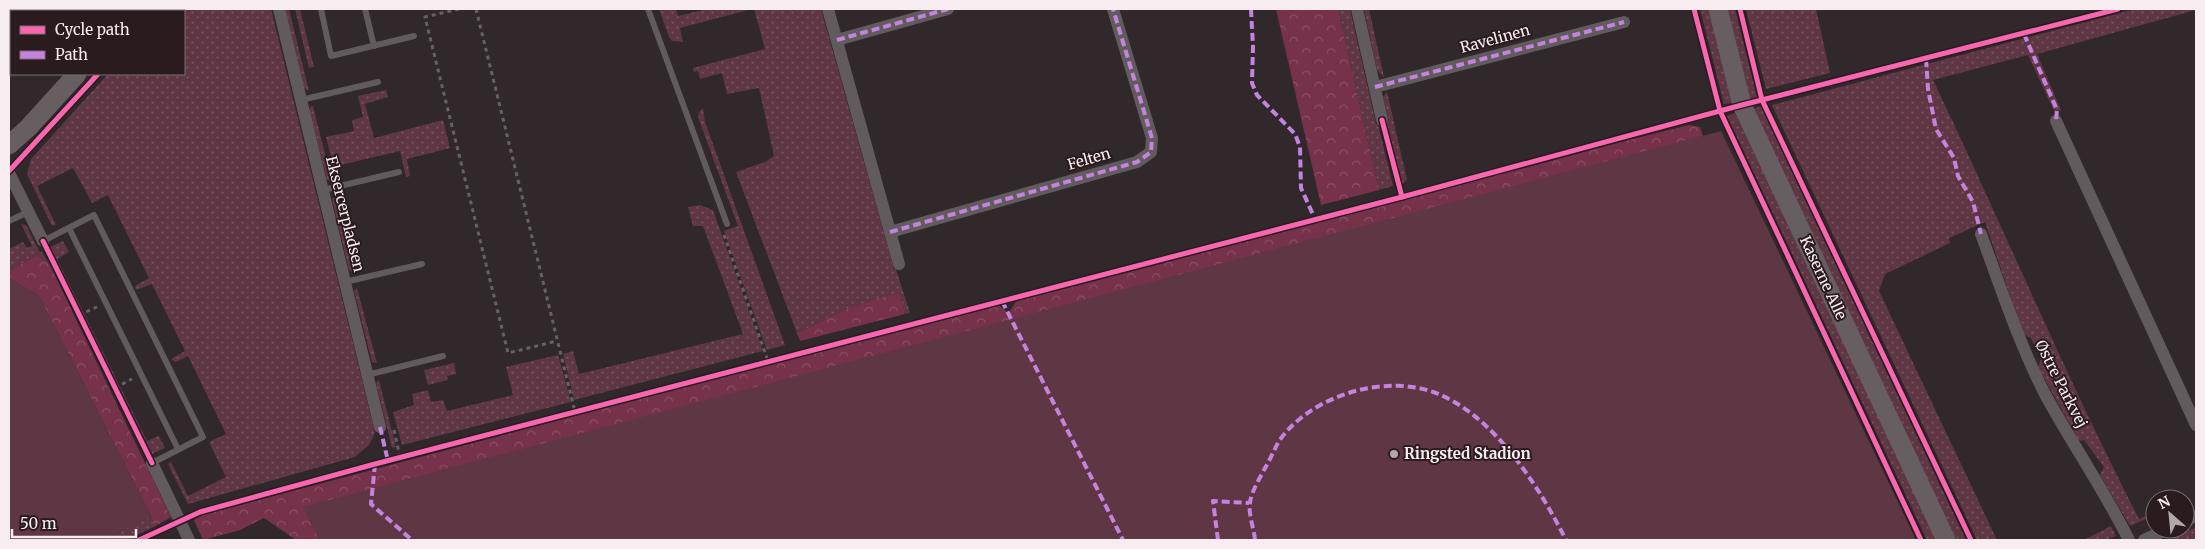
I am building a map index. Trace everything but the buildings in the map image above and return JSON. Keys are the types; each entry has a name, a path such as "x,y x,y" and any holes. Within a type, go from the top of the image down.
{"street":[{"name":"Eksercerpladsen","path":"279,9 380,427"},
{"path":"828,9 898,264"},
{"path":"837,40 948,9"},
{"name":"Felten","path":"890,232 1137,162 1151,152 1152,138 1113,9"},
{"path":"1357,9 1382,120"},
{"name":"Kaserne Alle","path":"1718,9 1742,104 1946,540"},
{"name":"Ravelinen","path":"1375,87 1624,22"},
{"path":"9,145 28,128 76,75"},
{"path":"2056,122 2196,425"},
{"path":"9,173 43,241"},
{"name":"Østre Parkvej","path":"1981,234 2022,343 2046,395 2106,494 2129,540"},
{"path":"152,463 189,540"}],"lane":[{"path":"321,9 331,56 414,36"},
{"path":"365,9 374,46"},
{"path":"648,9 727,224"},
{"path":"301,100 378,82"},
{"path":"323,190 399,172"},
{"path":"9,221 28,212"},
{"path":"43,241 94,215 203,436 152,463"},
{"path":"69,228 178,449"},
{"path":"345,282 422,264"},
{"path":"367,374 443,356"}],"path":[{"path":"459,9 425,17 508,353 558,341"},
{"path":"476,9 575,412"},
{"path":"727,224 722,229 768,361"}],"shaded area":[{"path":"271,9 375,433 369,445 355,457 188,504 168,464 171,462 188,496 226,477 209,442 226,434 188,356 176,362 171,359 185,351 152,284 136,290 135,286 149,278 108,195 92,203 73,168 37,186 56,225 52,226 27,174 31,159 107,75 185,75 185,10 166,10"},
{"path":"285,9 289,9 309,91 304,88"},
{"path":"295,9 300,9 314,67 309,68"},
{"path":"659,9 676,9 678,16 707,9 752,9 680,28 683,42 672,41 669,37"},
{"path":"754,9 821,9 894,269 896,269 910,313 905,314 901,298 847,309 797,333 736,172 765,162 774,156 759,88 727,94 722,73 700,79 698,71 694,72 693,68 765,49"},
{"path":"1338,9 1350,9 1376,124 1378,124 1393,186 1379,190"},
{"path":"1364,9 1369,9 1384,77 1377,70"},
{"path":"1700,9 1709,9 1732,103 1724,104"},
{"path":"1726,9 1735,9 1757,97 1748,100"},
{"path":"1746,9 1816,9 1830,73 1766,89"},
{"path":"2135,9 2196,10 2037,54 2061,110 2055,113 2028,55 1933,80 2085,410 2139,519 2145,516 2145,519 2130,526 2100,475 2104,467 2084,440 2079,441 2038,367 2041,358 2031,338 2023,334 1985,222 1949,238 1950,243 1885,274 1879,291 1997,540 1977,540 1772,105"},
{"path":"386,90 388,97 365,104 374,138 443,120 450,148 407,159 410,176 406,177 400,151 336,166 337,180 326,137 354,131 352,120 363,117 358,96"},
{"path":"1387,92 1407,180 1402,184 1386,122 1389,121 1383,97"},
{"path":"312,106 332,182 327,180 309,109"},
{"path":"1761,106 1966,540 1956,540 1753,109"},
{"path":"703,108 705,122 785,345 767,350 724,231 738,226 698,117 699,112"},
{"path":"1735,113 1937,540 1927,540 1727,116"},
{"path":"1721,131 1916,540 320,540 303,507"},
{"path":"335,196 354,273 349,270 332,199"},
{"path":"700,205 713,210 763,351 574,400 563,354 573,351 579,374 743,334 703,226 693,226 688,207"},
{"path":"21,224 26,225 39,251 42,252 50,265 37,255 9,271 9,249 23,242 27,248 32,246"},
{"path":"63,241 69,252 57,259 147,441 159,436 165,448 152,454 50,247"},
{"path":"9,278 39,296 151,516 103,540 9,540"},
{"path":"357,288 377,363 372,362 354,291"},
{"path":"558,355 571,402 402,445 393,412 414,405 412,394 428,390 431,402 443,400 447,411 513,395 506,367"},
{"path":"454,363 456,374 447,376 448,380 428,385 424,370"},
{"path":"379,380 396,447 392,448 376,383"},
{"path":"151,516 154,527 126,540 103,540"},
{"path":"2111,526 2116,536 2106,540 2084,540"},
{"path":"2195,528 2196,540 2170,540 2195,539"}],"green space":[{"path":"1276,9 1338,9 1379,190 1321,205"},
{"path":"1689,125 1700,127 1706,144 345,540 296,540 264,518 240,530 203,540 194,520 202,515 997,304 1007,312 1010,311 1017,300"},
{"path":"37,255 50,265 171,517 154,527 151,516 39,296 9,278 9,271"},
{"path":"896,293 901,298 905,314 800,341 797,333 847,309"}],"marked path":[{"path":"837,40 948,9"},
{"path":"890,232 1137,162 1151,152 1152,138 1113,9"},
{"path":"1251,9 1252,83 1257,95 1295,134 1300,147 1301,188 1315,219"},
{"path":"1375,87 1624,22"},
{"path":"2024,34 2057,110 2056,121"},
{"path":"1926,59 1928,89 1936,129 1954,158 1958,176 1973,202 1981,234"},
{"path":"1002,301 1123,540"},
{"path":"1255,540 1250,511 1252,494 1279,441 1293,425 1311,411 1331,400 1377,387 1400,386 1422,389 1443,396 1463,407 1481,422 1499,439 1530,478 1566,540"},
{"path":"380,427 388,461"},
{"path":"375,464 371,504 412,540"},
{"path":"1218,540 1213,501 1249,503"}],"cycle path":[{"path":"1694,9 1720,111 1921,540"},
{"path":"1740,9 1762,100 1971,540"},
{"path":"139,540 200,512 375,464 1402,197 1742,105 2118,9"},
{"path":"9,171 97,75"},
{"path":"1382,120 1402,197"},
{"path":"43,241 152,463"}],"place":[{"name":"Ringsted Stadion","path":"1394,454"}]}
